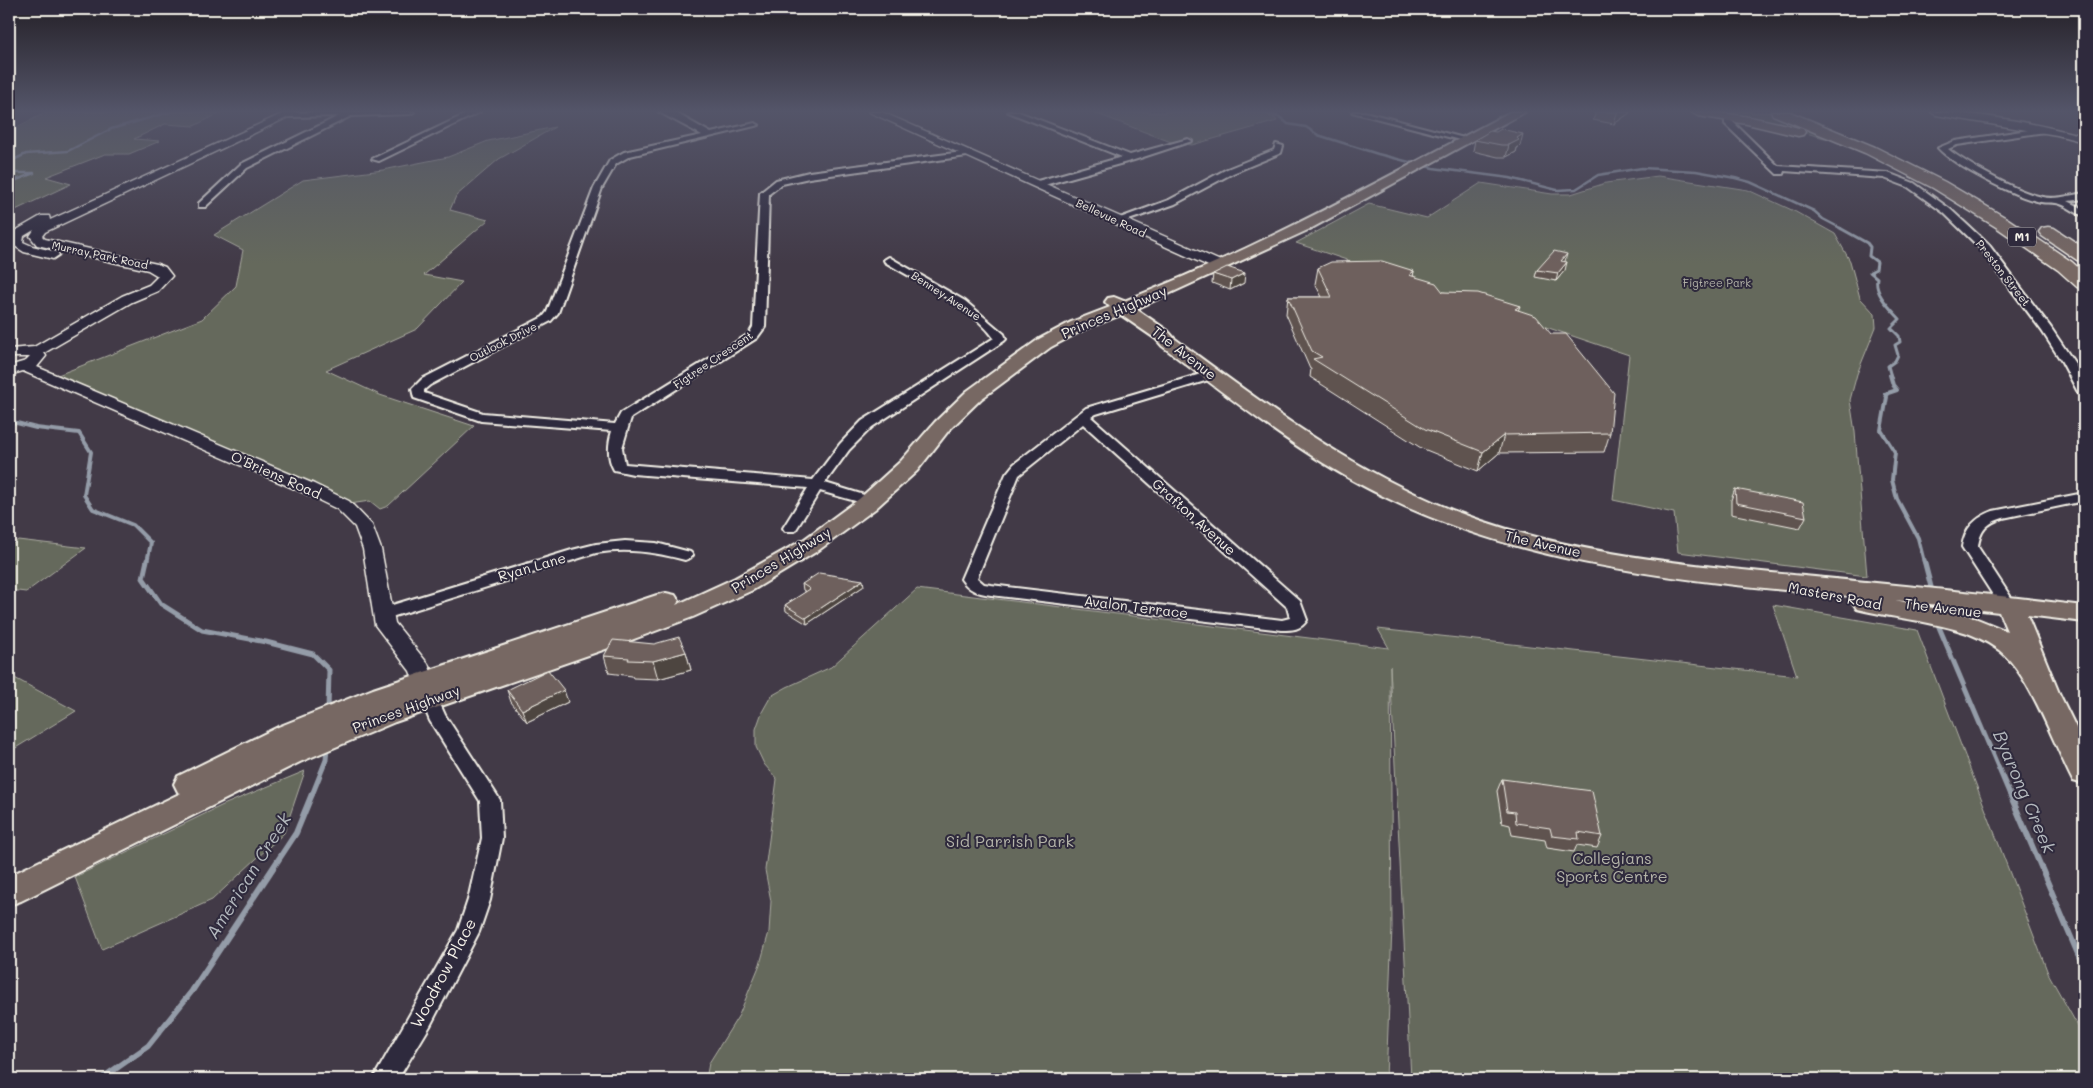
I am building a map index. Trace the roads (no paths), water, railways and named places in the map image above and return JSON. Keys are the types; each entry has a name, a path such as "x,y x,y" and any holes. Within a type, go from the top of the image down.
{"highway":[{"path":"1882,163 1957,196"},
{"name":"M1","path":"1894,163 1957,196 2002,223 2065,266 2084,282"},
{"name":"M1","path":"1921,163 2010,210"},
{"name":"M1","path":"2033,223 2084,256"}],"main road":[{"name":"Princes Highway","path":"9,879 289,744 381,707 736,573 790,546 859,498 972,380 1036,336 1122,303 1305,226 1415,164"},
{"name":"Princes Highway","path":"427,690 617,636 684,611 744,584 810,545 867,504 909,466 959,409 1016,363 1061,333 1122,303 1160,293 1214,264"},
{"path":"1152,317 1149,310 1160,293"},
{"name":"The Avenue","path":"1122,303 1152,317 1355,471"},
{"name":"The Avenue","path":"1122,303 1211,375 1298,438 1355,471 1428,508 1494,533 1576,552 1834,594 2012,611 2084,614"},
{"path":"1016,363 1073,335 1110,322 1134,324 1168,342"},
{"name":"Masters Road","path":"1743,578 1933,616 1987,631 2002,638 2015,650 2045,693"},
{"name":"The Avenue","path":"2012,611 2084,626"},
{"name":"Masters Road","path":"2012,611 2045,693 2084,773"},
{"name":"Princes Highway","path":"9,891 289,744"}],"street":[{"path":"23,231 176,163"},
{"name":"Murray Park Road","path":"36,352 127,299 155,286 164,279 163,272 146,265 41,242 36,236 41,229 181,163"},
{"path":"202,205 244,166 251,163"},
{"name":"Outlook Drive","path":"613,163 598,188 552,313 547,319 426,382 418,389 418,395 481,417 618,428"},
{"name":"Figtree Crescent","path":"618,428 626,416 753,336 760,327 760,280 765,193 778,182 809,175 896,163"},
{"name":"Bellevue Road","path":"989,163 1214,264"},
{"path":"1038,184 1114,163"},
{"path":"1118,221 1172,202 1230,171 1250,163"},
{"name":"Preston Street","path":"1770,163 1778,170 1884,175 1911,185 1947,211 1985,248 2047,330 2068,362 2084,393"},
{"path":"1965,163 2023,194 2045,200 2084,196"},
{"path":"2059,200 2084,212"},
{"path":"23,231 41,229"},
{"name":"Murray Park Road","path":"23,231 16,239 16,243 23,247 126,270 140,279 127,299"},
{"name":"Benney Avenue","path":"889,260 965,306 1000,336"},
{"name":"Princes Highway","path":"790,528 817,485 850,440 867,424 998,342 1000,336"},
{"path":"9,353 36,352"},
{"name":"O'Briens Road","path":"17,369 38,358 39,356 36,352"},
{"name":"O'Briens Road","path":"17,369 308,488 343,505 363,525 370,541 385,625 418,664 427,690"},
{"path":"1083,418 1090,411 1100,407 1211,375"},
{"name":"Avalon Terrace","path":"1083,418 1013,474 969,579 972,584 979,588 991,590 1282,625 1292,625 1299,620"},
{"name":"Grafton Avenue","path":"1083,418 1294,606 1299,620"},
{"path":"618,428 615,460 619,467 634,470 817,485 859,498"},
{"path":"2012,611 1970,548 1971,536 1981,522 2007,512 2084,498"},
{"name":"Ryan Lane","path":"382,614 489,580 605,547 648,546 671,550 685,555"},
{"name":"Woodrow Place","path":"385,1079 422,1018 468,932 479,900 492,838 490,800 436,716 427,690"}],"waterway":[{"name":"Byarong Creek","path":"1412,163 1433,168 1510,178 1557,190 1576,189 1598,175 1642,168 1696,171 1750,182 1814,211 1823,219 1842,229"},
{"path":"9,167 10,173 34,173 9,183"},
{"name":"Byarong Creek","path":"1840,228 1867,243 1870,247 1869,256 1877,262 1876,269 1870,272 1877,278 1880,295 1900,319 1891,328 1899,336 1900,342 1895,345 1898,355 1895,361 1888,366 1891,377"},
{"name":"Byarong Creek","path":"1890,375 1893,385 1897,390 1885,394 1887,397 1881,430 1895,452 1892,480 1897,499 1918,538 1924,562"},
{"name":"American Creek","path":"9,421 36,428 79,433 91,452 84,495 93,509 133,525 151,543 147,562"},
{"name":"American Creek","path":"147,560 143,578 161,604 202,630 266,642 313,654 329,670 328,711"},
{"name":"Byarong Creek","path":"1924,560 1931,587"},
{"name":"Byarong Creek","path":"1939,627 2010,795"},
{"name":"American Creek","path":"312,795 326,760 327,746"},
{"name":"American Creek","path":"101,1079 148,1046 192,991 296,833 312,794"},
{"name":"Byarong Creek","path":"2010,794 2084,968"}],"park label":[{"name":"Figtree Park","path":"1717,283"},
{"name":"Sid Parrish Park","path":"1010,841"},
{"name":"Collegians Sports Centre","path":"1612,867"}]}
